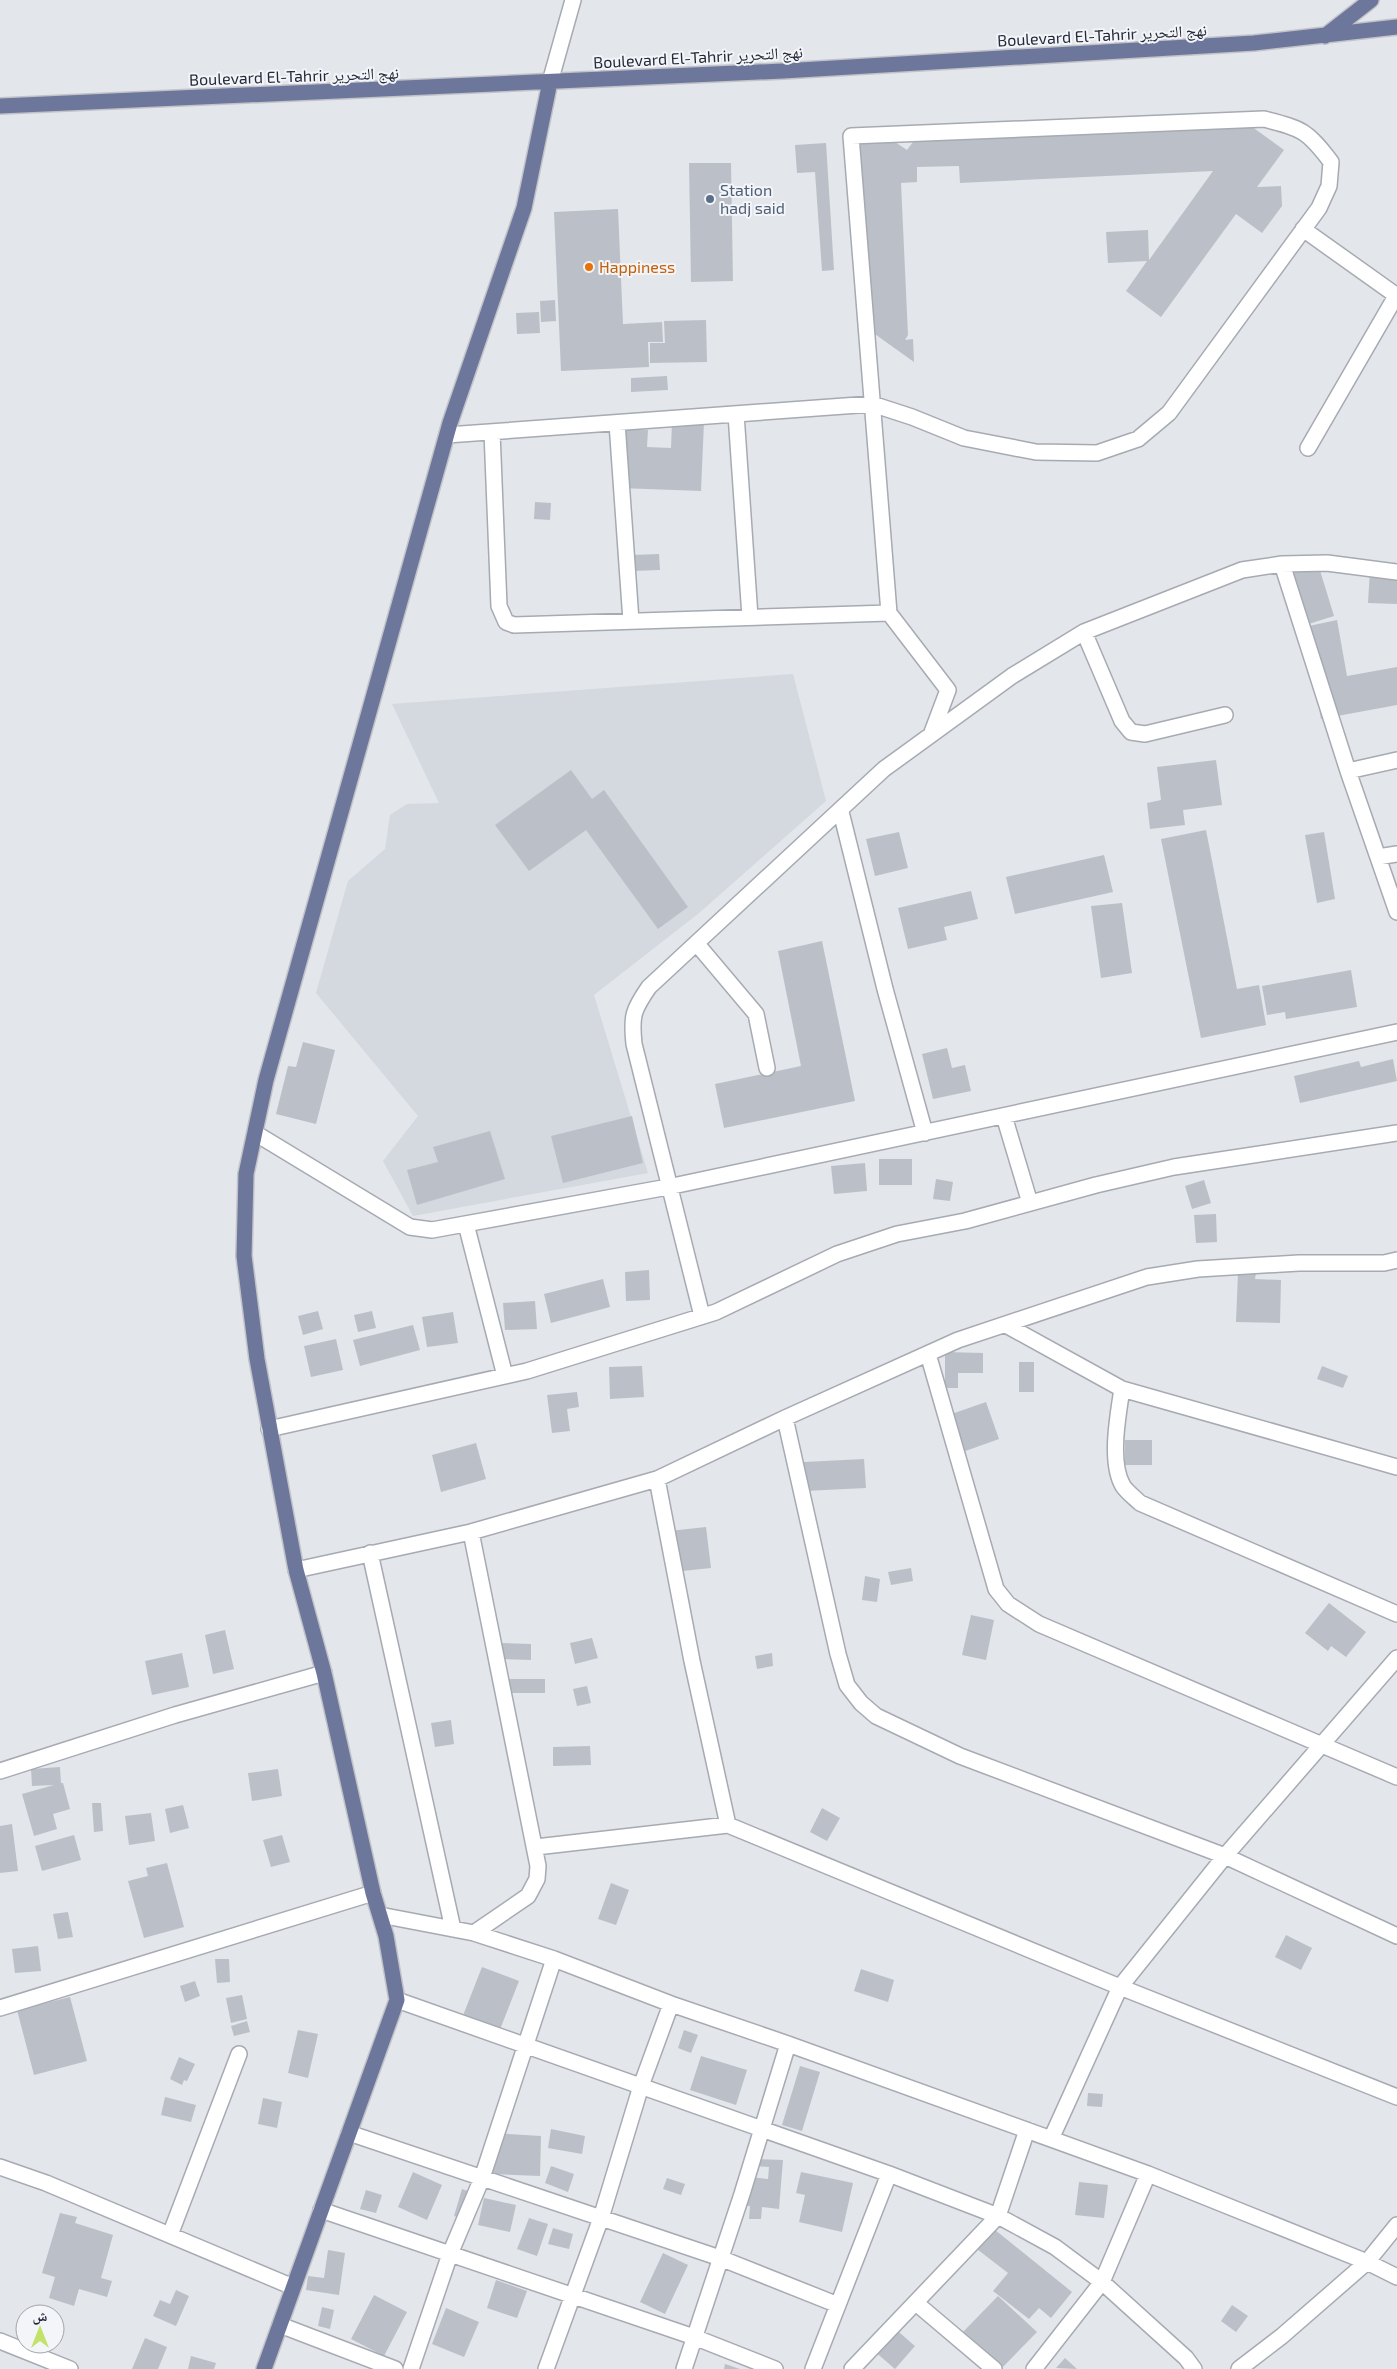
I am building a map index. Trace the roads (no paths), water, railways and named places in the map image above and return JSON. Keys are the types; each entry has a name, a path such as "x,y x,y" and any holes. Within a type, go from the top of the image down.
{"main road":[{"path":"1323,37 1371,0"},
{"name":"Boulevard El-Tahrir نهج التحرير","path":"0,106 550,82 1164,49 1323,37 1397,27"},
{"path":"264,2369 397,2000 392,1966 373,1892 324,1673 296,1570 269,1429 257,1360 244,1256 246,1174 266,1080 447,435 524,208 550,82"}],"street":[{"path":"550,82 573,0"},
{"path":"447,435 872,404 912,417 964,438 1036,452 1097,453 1138,439 1169,413 1319,208 1329,186 1331,162 1315,141 1298,128 1264,119 851,136 872,404 889,612 948,690 931,735"},
{"path":"1303,229 1396,296 1308,448"},
{"path":"736,414 750,617"},
{"path":"617,423 631,621"},
{"path":"492,432 499,606 502,618 514,625 889,612"},
{"path":"702,1316 668,1187 634,1044 632,1020 638,1003 649,987 841,812 884,770 1012,676 1084,632 1242,570 1282,564 1327,563 1397,572"},
{"path":"1282,564 1348,771 1397,912"},
{"path":"1084,632 1122,721 1131,732 1145,734 1225,715"},
{"path":"1348,771 1397,760"},
{"path":"841,812 885,990 924,1133"},
{"path":"1378,857 1397,854"},
{"path":"697,944 756,1014 767,1068"},
{"path":"255,1133 410,1227 432,1230 668,1187 1397,1032"},
{"path":"1004,1116 1030,1203"},
{"path":"269,1429 527,1371 716,1312 837,1254 897,1234 965,1221 1174,1167 1397,1133"},
{"path":"466,1224 505,1376"},
{"path":"296,1570 471,1532 658,1479 785,1418 958,1340 1147,1277 1198,1269 1299,1262 1393,1264"},
{"path":"1006,1325 1122,1390 1397,1467"},
{"path":"928,1354 996,1589 1008,1604 1039,1624 1397,1776"},
{"path":"1122,1390 1117,1419 1116,1462 1123,1486 1140,1502 1397,1614"},
{"path":"785,1418 838,1654 847,1685 861,1703 876,1716 960,1756 1225,1856 1397,1936"},
{"path":"658,1479 692,1661 728,1825"},
{"path":"471,1532 536,1847 538,1866 534,1888 528,1896 474,1933"},
{"path":"370,1553 453,1930"},
{"path":"1051,2139 1120,1987 1225,1856 1321,1743 1397,1658"},
{"path":"0,1771 175,1715 324,1673"},
{"path":"536,1847 728,1825 1120,1987 1397,2097"},
{"path":"0,2008 373,1892"},
{"path":"380,1915 474,1933 554,1959 671,2004 788,2044 1148,2174 1367,2262 1397,2277"},
{"path":"411,2369 450,2254 482,2178 554,1959"},
{"path":"397,2000 890,2174 998,2216 1055,2247 1102,2282 1186,2358 1194,2369"},
{"path":"546,2369 601,2218 641,2086 671,2004"},
{"path":"684,2369 742,2194 788,2044"},
{"path":"170,2235 239,2054"},
{"path":"852,2369 998,2216 1027,2130"},
{"path":"349,2133 720,2258 838,2305"},
{"path":"0,2167 46,2183 292,2287"},
{"path":"813,2369 890,2174"},
{"path":"1034,2369 1102,2282 1148,2174"},
{"path":"320,2210 694,2337 775,2369"},
{"path":"1239,2369 1282,2336 1367,2262 1397,2225"},
{"path":"916,2303 994,2369"},
{"path":"280,2325 395,2369"},
{"path":"0,2340 70,2369"}],"place":[{"name":"Station hadj said","path":"710,199"},
{"name":"Happiness","path":"589,267"}]}
